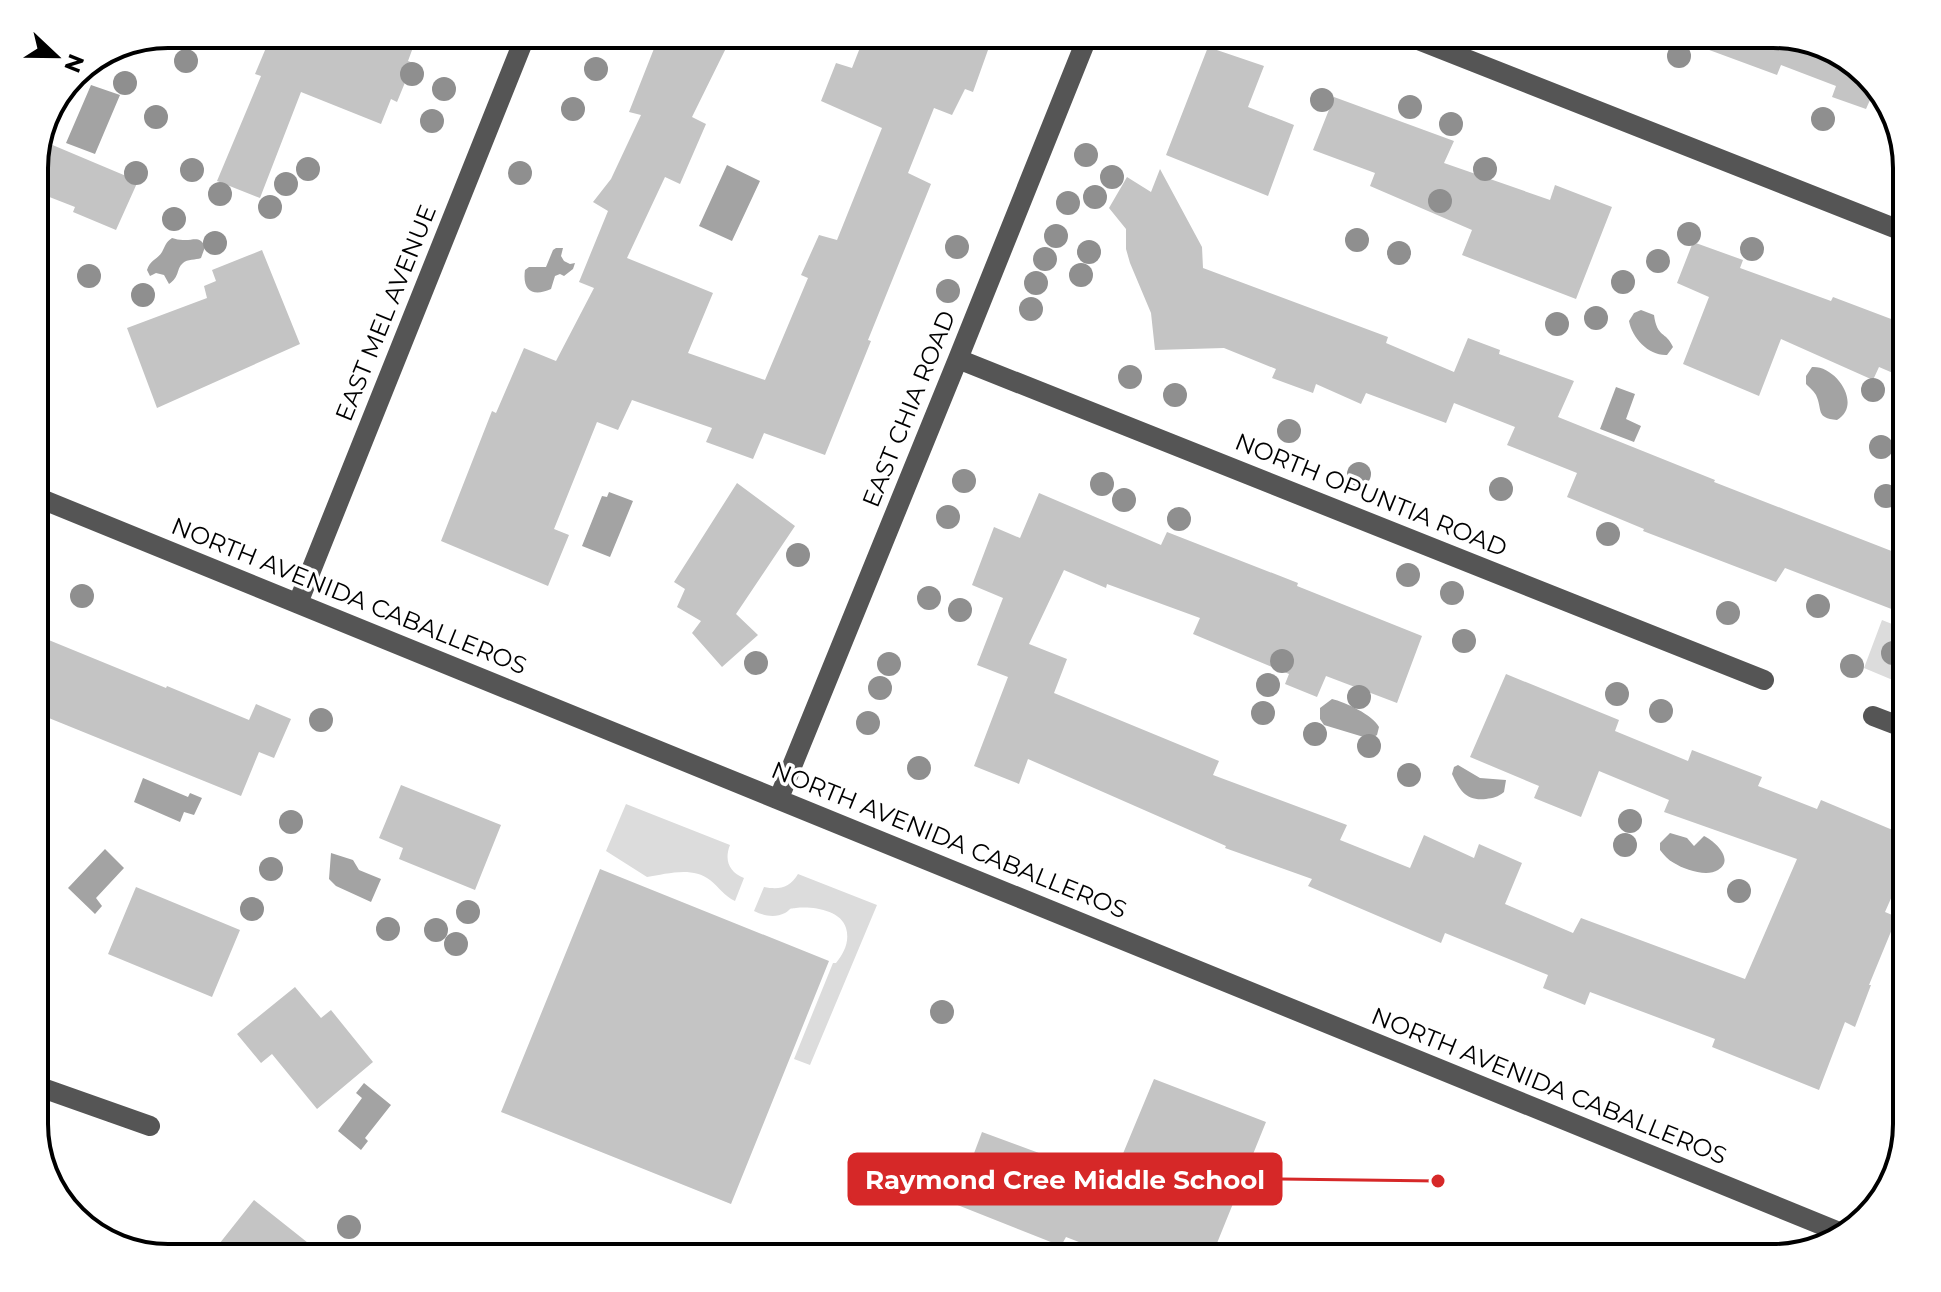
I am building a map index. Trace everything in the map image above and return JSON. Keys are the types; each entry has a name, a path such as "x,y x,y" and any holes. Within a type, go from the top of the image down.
{"street":[{"name":"EAST MEL AVENUE","path":"298,603 521,48"},
{"name":"EAST CHIA ROAD","path":"779,798 1083,48"},
{"path":"1438,48 1893,227"},
{"name":"NORTH OPUNTIA ROAD","path":"958,359 1764,680"},
{"name":"NORTH AVENIDA CABALLEROS","path":"48,502 1831,1229"},
{"path":"1873,716 1893,724"},
{"path":"48,1090 150,1126"}],"shaded area":[{"path":"96,87 120,95 95,154 66,143 86,96 96,96"},
{"path":"727,165 760,181 732,241 699,226"},
{"path":"172,238 198,240 205,247 201,258 183,263 169,284 164,275 156,273 150,276 147,270"},
{"path":"556,248 563,248 561,256 570,264 575,263 573,269 564,276 555,276 551,289 539,292 530,290 525,283 525,270 529,267 546,267"},
{"path":"1641,310 1654,315 1659,331 1673,347 1667,355 1648,349 1634,334 1629,321 1634,313"},
{"path":"1812,367 1830,372 1843,387 1847,405 1837,420 1823,415 1816,395 1806,384 1806,376"},
{"path":"1616,387 1635,394 1626,419 1641,426 1634,442 1600,429"},
{"path":"609,492 633,501 610,557 582,546 602,496 607,497"},
{"path":"1882,620 1893,624 1893,680 1864,668"},
{"path":"1332,699 1351,706 1376,722 1379,727 1377,735 1367,738 1324,725 1320,719 1320,708"},
{"path":"1458,765 1480,778 1506,780 1504,792 1486,799 1469,796 1461,790 1452,774"},
{"path":"143,778 188,797 190,793 202,798 194,815 184,812 180,822 134,802"},
{"path":"626,804 730,845 729,865 744,878 735,901 703,876 679,872 647,877 606,851"},
{"path":"1670,833 1687,838 1694,846 1704,836 1708,838 1722,851 1723,866 1713,872 1702,873 1672,862 1660,850 1660,843"},
{"path":"105,849 124,868 96,898 102,906 95,914 68,888"},
{"path":"331,853 353,860 359,870 381,879 371,902 336,886 329,879"},
{"path":"798,874 877,905 810,1065 794,1059 833,963 846,947 846,928 838,917 818,909 792,908 773,916 754,911 764,887 784,887"},
{"path":"364,1083 391,1105 365,1138 368,1141 361,1150 338,1131 362,1098 356,1093"}],"building":[{"path":"266,48 413,48 408,61 413,63 397,102 391,99 381,124 301,92 260,198 217,181 261,76 255,74"},
{"path":"654,48 726,48 692,117 706,124 680,184 665,177 627,258 713,293 688,353 765,380 808,278 801,275 819,235 837,240 882,128 821,101 836,63 852,68 860,48 988,50 973,92 965,89 952,115 934,108 908,173 931,184 825,455 764,433 753,459 706,442 712,428 632,400 618,430 597,422 554,529 569,535 548,586 441,541 492,411 496,413 524,348 556,361 594,288 579,282 608,211 593,202 611,179 641,115 629,112"},
{"path":"1208,48 1264,66 1248,107 1294,125 1268,196 1166,155"},
{"path":"1704,48 1773,48 1812,54 1840,68 1873,101 1870,100 1866,109 1832,97 1836,86 1781,65 1777,75"},
{"path":"1334,97 1454,141 1444,163 1550,200 1555,185 1612,207 1576,299 1462,255 1472,230 1370,186 1375,173 1313,150"},
{"path":"51,144 138,181 116,230 73,212 75,207 48,196"},
{"path":"1160,169 1202,247 1203,268 1388,337 1386,343 1454,372 1468,338 1500,350 1499,354 1574,381 1558,417 1893,552 1893,610 1785,568 1776,582 1643,531 1567,497 1577,473 1507,445 1515,427 1454,403 1446,423 1366,393 1361,404 1316,384 1313,393 1272,378 1276,369 1224,348 1155,350 1151,313 1130,263 1126,229 1109,208 1127,177 1151,192"},
{"path":"1693,242 1743,260 1740,268 1893,320 1893,373 1879,367 1873,380 1781,339 1759,396 1683,364 1709,297 1677,283"},
{"path":"262,250 300,344 157,408 127,328 207,298 204,286 216,281 212,270"},
{"path":"737,483 795,526 736,614 758,635 722,667 692,633 701,621 677,607 685,589 674,582"},
{"path":"1039,493 1161,545 1167,532 1422,636 1397,703 1326,676 1317,697 1285,684 1289,674 1193,634 1200,618 1107,584 1106,588 1064,570 1029,644 1067,659 1054,693 1219,761 1213,775 1347,825 1340,840 1410,868 1424,835 1474,858 1479,844 1522,863 1505,904 1573,933 1581,918 1745,979 1797,859 1664,812 1669,800 1599,771 1581,817 1534,798 1539,786 1470,757 1506,674 1619,720 1615,731 1688,761 1692,750 1762,777 1758,786 1817,809 1821,800 1893,830 1893,894 1885,912 1893,915 1893,927 1855,1027 1845,1022 1819,1090 1712,1047 1715,1039 1590,992 1585,1005 1543,988 1548,975 1445,933 1441,943 1308,886 1312,879 1225,848 1028,759 1019,784 974,766 1008,677 977,665 1003,598 972,585 994,527 1020,538"},
{"path":"48,640 249,720 256,704 291,719 274,758 259,752 241,796 48,718"},
{"path":"401,785 501,825 475,890 399,859 403,848 379,838"},
{"path":"600,869 829,961 731,1204 501,1112"},
{"path":"136,887 240,930 212,997 108,954"},
{"path":"295,987 321,1018 331,1010 373,1062 317,1109 272,1054 261,1063 237,1034"},
{"path":"1154,1079 1266,1122 1217,1244 1084,1244 1066,1237 1062,1244 1056,1244 955,1204 982,1132 1112,1180"},
{"path":"254,1200 309,1244 219,1244"}],"place":[{"name":"Raymond Cree Middle School","path":"1438,1181"}]}
